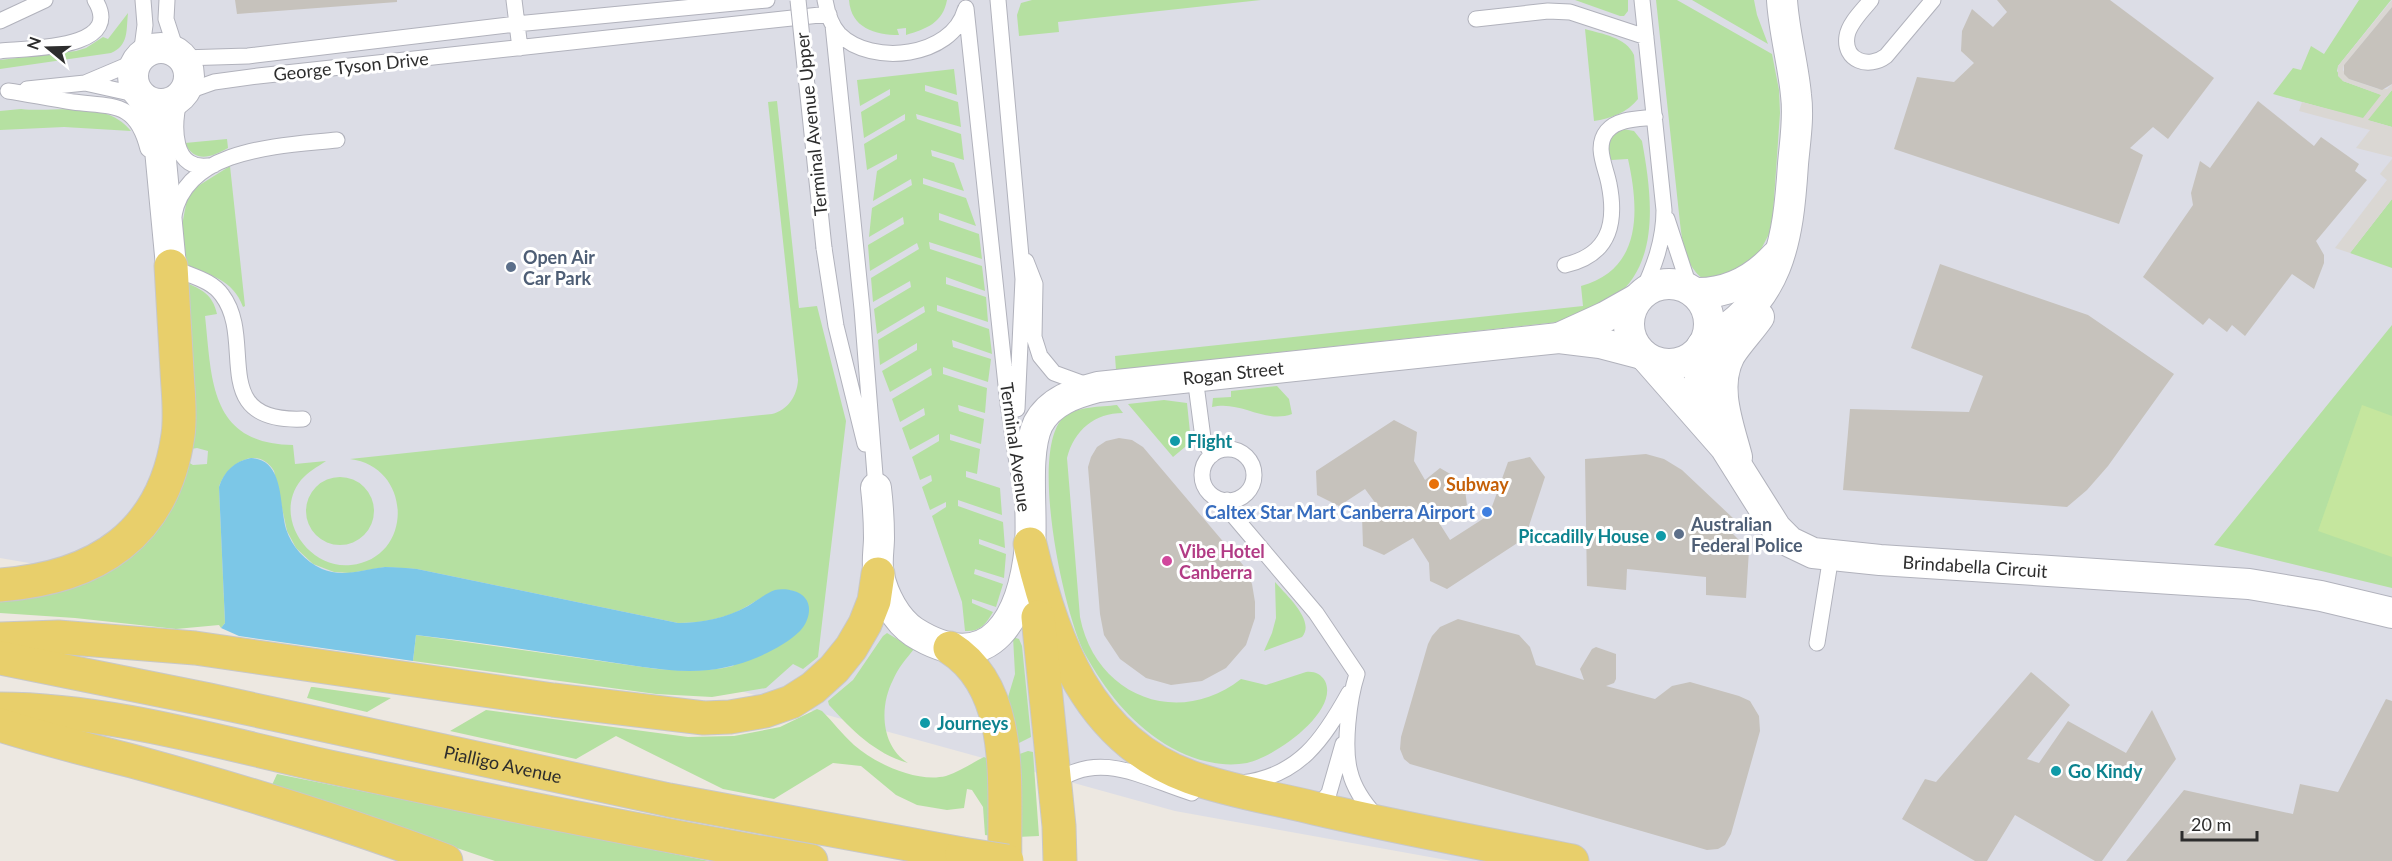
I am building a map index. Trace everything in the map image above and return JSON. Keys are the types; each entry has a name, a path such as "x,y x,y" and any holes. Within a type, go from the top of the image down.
{"main road":[{"path":"0,585 42,580 88,565 130,537 158,503 173,463 178,433 179,407 170,257"},
{"path":"1030,544 1060,861"},
{"path":"1030,544 1052,626 1076,678 1097,708 1118,732 1160,763 1190,777 1218,785 1385,825 1572,861"},
{"path":"0,639 58,637 195,648 553,700 704,718 730,717 765,711 791,702 813,688 834,669 851,648 865,624 874,601 878,573"},
{"path":"950,648 964,658 977,673 992,702 1000,727 1003,749 1006,861"},
{"name":"Pialligo Avenue","path":"0,657 669,800 1006,861"},
{"name":"Pialligo Avenue","path":"0,709 35,709 129,723 434,789 811,861"},
{"path":"0,725 335,822 446,861"}],"street":[{"path":"1765,0 1770,22 1787,50 1791,62"},
{"path":"1741,474 1723,400 1724,375 1731,354 1765,306 1772,290 1790,211 1797,104 1782,0"},
{"path":"141,96 161,104 182,95 188,83 189,72 179,56 161,48 150,50 139,59 133,78 141,96 154,114 159,139 170,257"},
{"path":"1692,291 1721,291 1738,285 1758,273 1782,249"},
{"path":"1725,447 1704,399 1700,383 1698,364 1703,344 1708,329 1708,315 1703,303 1692,291 1678,284 1665,284 1652,287 1639,297 1630,311 1628,324 1631,337 1644,356 1661,363 1677,363 1691,357 1703,344 1734,323 1764,293 1782,249"},
{"name":"Rogan Street","path":"1559,338 1597,321 1639,297"},
{"name":"Rogan Street","path":"1030,544 1032,450 1039,423 1048,410 1062,400 1098,387 1559,338 1600,343 1644,356"},
{"name":"Brindabella Circuit","path":"1644,356 1725,447 1768,517 1785,538 1807,551 1831,556 2249,584 2321,596 2392,613"},
{"name":"Terminal Avenue","path":"876,488 879,519 878,573 892,606 904,623 922,636 950,648 965,650 979,647 999,634 1012,613 1019,595 1030,544"}],"lane":[{"path":"0,21 45,0"},
{"path":"0,51 72,43 88,38 98,28 100,20 100,10 95,0"},
{"path":"4,91 85,82 139,59 145,25 143,0"},
{"path":"166,0 166,23 179,56"},
{"path":"514,0 520,48"},
{"name":"George Tyson Drive","path":"179,56 248,56 516,24 767,0"},
{"name":"Terminal Avenue Upper","path":"798,0 824,248"},
{"path":"998,0 1022,253 1023,294 1017,417 1018,472"},
{"path":"1639,297 1652,270 1661,241 1664,210 1642,0"},
{"path":"1871,0 1850,28 1846,38 1846,44 1852,56 1869,63 1880,61 1886,56 1933,0"},
{"path":"829,13 847,40 887,54 905,53 927,47 959,26 968,2"},
{"name":"Terminal Avenue","path":"968,2 1006,382 1030,544"},
{"path":"1476,19 1523,13 1570,12 1646,37"},
{"name":"George Tyson Drive","path":"182,95 230,79 829,13"},
{"name":"Terminal Avenue","path":"829,13 862,309 876,488"},
{"path":"85,82 141,96"},
{"path":"4,91 112,105 131,116 140,126 146,140 170,257 212,285 226,301 233,321 239,378 250,402 268,416 283,420 303,418"},
{"path":"182,95 175,121 178,148 196,165 219,164"},
{"path":"1565,265 1593,254 1609,230 1612,211 1601,154 1602,140 1607,131 1620,123 1655,117"},
{"path":"170,257 176,207 183,190 203,172 243,152 264,147 337,140"},
{"path":"1664,210 1692,291"},
{"name":"Terminal Avenue","path":"824,248 836,326 876,488"},
{"path":"1022,253 1035,284 1034,337 1040,356 1048,367 1061,376 1098,387"},
{"path":"1196,377 1203,438 1212,455"},
{"path":"1227,449 1238,451 1247,457 1252,467 1253,479 1249,489 1240,497 1227,500 1212,495 1204,483 1204,467 1212,455 1227,449"},
{"path":"1227,500 1232,514 1324,623 1357,674 1349,721 1350,774 1360,795 1385,825"},
{"path":"1817,643 1831,556"},
{"path":"1218,785 1262,779 1298,761 1326,734 1354,686"},
{"path":"1054,784 1078,770 1110,767 1130,770 1192,793 1281,815 1300,816 1317,808 1329,793 1349,721"}],"shaded area":[{"path":"0,0 2392,0 2392,861 1452,861 1175,811 505,626 157,585 0,558"},
{"path":"2392,0 2392,7 2344,65 2343,70 2349,79 2378,89 2387,89 2392,84 2392,90 2368,120 2392,127 2392,157 2356,148 2370,130 2299,111 2302,102 2363,118 2381,95 2343,81 2338,76 2338,66"},
{"path":"2392,159 2392,199 2350,253 2335,248 2387,180 2380,174"}],"green space":[{"path":"849,0 947,0 942,14 933,24 906,35 906,28 897,29 899,35 866,28 854,17"},
{"path":"1032,0 1261,0 1058,22 1059,32 1019,36 1017,15 1021,3"},
{"path":"1575,0 1628,0 1628,11 1624,16 1620,16"},
{"path":"1656,0 1677,0 1772,54 1779,90 1780,113 1773,214 1769,234 1758,255 1728,277 1702,278 1692,267 1684,246"},
{"path":"1692,0 1754,0 1768,44"},
{"path":"2359,0 2391,0 2338,66 2337,71 2343,81 2382,95 2363,119 2273,94 2293,68 2301,70 2311,46 2324,54"},
{"path":"128,13 124,42 111,53 0,69 0,60 76,51 86,48 103,37 108,39"},
{"path":"1585,29 1619,40 1634,55 1638,99 1618,114 1594,121"},
{"path":"954,69 957,95 925,85 925,91 958,102 961,127 916,114 917,119 961,134 964,160 931,150 932,156 954,163 964,191 923,178 923,184 966,198 976,226 939,213 939,220 979,234 982,259 929,242 930,249 982,266 985,291 946,277 946,284 986,297 988,322 937,305 937,311 989,329 992,354 952,340 953,347 991,359 988,382 943,367 943,374 987,388 985,413 958,405 959,411 984,419 981,444 950,434 950,440 980,449 977,474 966,471 966,477 1000,488 1002,515 958,500 958,506 1003,522 1005,548 979,539 979,544 1006,554 1004,578 975,569 974,574 1003,584 996,607 972,599 972,603 993,612 982,626 970,631 965,631 962,602 932,516 946,507 946,502 930,510 922,487 932,481 931,475 920,480 912,457 939,441 939,434 910,450 902,428 925,415 924,408 900,422 892,399 932,375 931,368 890,392 882,371 917,350 917,343 880,365 878,340 925,312 924,306 877,334 874,309 911,287 910,281 873,302 871,278 919,249 917,243 870,271 868,245 904,224 903,217 869,237 872,208 912,185 911,179 873,201 877,171 897,159 897,154 867,170 864,144 905,120 905,114 864,138 861,112 890,95 890,89 860,106 857,80"},
{"path":"2392,90 2392,127 2367,120"},
{"path":"777,101 799,308 817,306 846,421 818,657 803,669 793,664 766,688 712,697 656,694 413,661 416,635 657,669 724,668 733,666 796,592 771,593 720,618 678,623 417,569 385,567 350,573 334,572 313,564 296,548 287,531 274,471 260,459 251,458 243,460 228,471 219,487 225,623 221,628 219,625 176,629 75,618 0,613 0,597 45,592 188,462 193,465 207,464 208,451 191,449 184,282 210,297 215,307 217,314 205,316 210,363 220,404 230,420 245,433 265,442 293,445 295,464 326,461 301,480 293,494 291,509 293,524 299,538 321,559 335,564 351,565 372,559 386,547 395,530 398,512 395,494 386,478 371,466 350,459 772,414 783,409 794,397 798,380 768,102"},
{"path":"21,109 94,111 121,121 131,131 64,127 0,130 0,111"},
{"path":"1623,129 1634,131 1642,141 1650,203 1646,246 1640,265 1629,283 1614,298 1587,312 1559,322 1116,370 1115,356 1583,306 1581,286 1601,278 1616,266 1626,252 1632,235 1634,198 1628,159 1611,160 1608,148 1611,134"},
{"path":"227,139 228,148 204,157 194,154 185,143"},
{"path":"230,166 245,306 243,307 239,298 227,284 186,264 179,241 187,199 198,186"},
{"path":"2392,199 2392,268 2350,253"},
{"path":"2392,325 2392,588 2214,545"},
{"path":"1277,386 1289,399 1292,414 1272,416 1233,407 1212,407 1213,398 1231,397 1231,391"},
{"path":"1164,400 1187,403 1191,442 1173,457 1128,404"},
{"path":"1117,405 1123,413 1103,416 1087,425 1075,439 1067,458 1080,617 1089,644 1102,667 1121,684 1142,696 1166,702 1191,701 1216,694 1241,679 1266,685 1306,672 1319,675 1325,681 1327,693 1323,706 1314,719 1287,743 1258,759 1247,763 1215,763 1194,758 1165,744 1140,725 1119,704 1085,654 1077,634 1068,605 1053,533 1049,496 1049,462 1054,435 1064,417 1069,413 1089,408"},
{"path":"2362,405 2392,416 2392,557 2318,531"},
{"path":"340,477 353,480 364,487 371,498 374,511 371,524 364,535 353,542 340,545 327,542 316,535 309,524 306,511 309,498 316,487 327,480"},
{"path":"1275,582 1303,616 1305,631 1302,637 1264,651 1276,618"},
{"path":"887,633 914,649 893,680 884,714 892,747 908,763 874,747 838,715 828,701 853,680"},
{"path":"1013,637 1019,639 1022,646 1031,737 1019,743 1013,741 1005,707 1015,674"},
{"path":"311,687 391,698 367,712 307,698"},
{"path":"817,709 822,711 863,752 885,765 910,774 922,777 946,776 984,757 988,759 991,836 985,835 983,807 972,790 967,789 964,808 947,810 917,805 896,795 861,766 833,763 774,799 723,789 616,736 576,759 450,731 486,710 688,737 734,736 780,727"},
{"path":"1028,751 1033,752 1039,836 1017,837 1014,756"},
{"path":"277,774 709,861 495,861 272,785"}],"water":[{"path":"251,458 262,461 275,475 279,485 286,529 300,553 310,562 330,572 346,573 385,567 417,569 678,623 723,617 779,589 795,591 805,598 809,606 807,619 800,631 791,639 769,652 733,666 695,671 653,668 416,635 413,661 239,636 221,628 225,623 219,487 231,468"}],"building":[{"path":"235,0 397,0 397,2 237,14"},
{"path":"1997,0 2110,0 2214,78 2168,139 2153,127 2130,148 2143,155 2119,224 1894,149 1917,77 1954,82 1974,63 1961,51 1962,31 1972,9 1993,27 2007,12"},
{"path":"2392,7 2392,84 2382,90 2349,79 2344,74 2344,65"},
{"path":"2258,101 2314,146 2321,137 2359,164 2355,171 2367,180 2316,241 2324,255 2324,263 2314,289 2292,274 2245,336 2232,325 2227,332 2209,318 2203,325 2143,277 2193,205 2191,193 2200,161 2210,168"},
{"path":"1940,264 2088,315 2174,374 2108,466 2087,490 2067,507 1843,490 1850,409 1969,412 1983,376 1911,348"},
{"path":"1394,420 1417,432 1414,461 1425,480 1440,468 1464,482 1467,505 1438,521 1450,540 1489,515 1508,462 1530,457 1545,477 1525,538 1447,589 1430,581 1429,563 1413,538 1384,555 1363,546 1362,516 1379,508 1365,489 1339,506 1317,495 1316,471"},
{"name":"Vibe Hotel Canberra","path":"1119,438 1132,440 1143,447 1243,565 1252,584 1255,618 1246,645 1226,668 1202,681 1171,685 1146,678 1120,659 1104,635 1100,614 1088,467 1097,447 1106,441"},
{"name":"Piccadilly House","path":"1646,454 1664,459 1682,470 1734,519 1721,522 1749,550 1746,598 1706,595 1706,577 1627,569 1626,590 1587,586 1585,459"},
{"path":"1458,619 1519,635 1530,647 1536,665 1584,680 1580,669 1592,649 1596,647 1616,654 1616,679 1614,683 1606,686 1655,699 1672,686 1690,682 1750,701 1759,716 1760,731 1731,834 1725,845 1718,849 1707,850 1410,764 1404,759 1400,749 1401,737 1428,644 1440,627"},
{"name":"Go Kindy","path":"2031,672 2070,705 2027,759 2039,763 2068,721 2126,753 2152,710 2176,759 2102,861 2095,861 2015,815 1987,861 1975,861 1902,819 1925,779 1936,782"},
{"path":"2386,699 2392,701 2392,861 2126,861 2184,790 2293,814 2300,784 2338,792"}],"place":[{"name":"Open Air Car Park","path":"511,267"},
{"name":"Flight","path":"1175,441"},
{"name":"Subway","path":"1434,484"},
{"name":"Caltex Star Mart Canberra Airport","path":"1487,512"},
{"name":"Australian Federal Police","path":"1679,534"},
{"name":"Piccadilly House","path":"1661,536"},
{"name":"Vibe Hotel Canberra","path":"1167,561"},
{"name":"Journeys","path":"925,723"},
{"name":"Go Kindy","path":"2056,771"}]}
